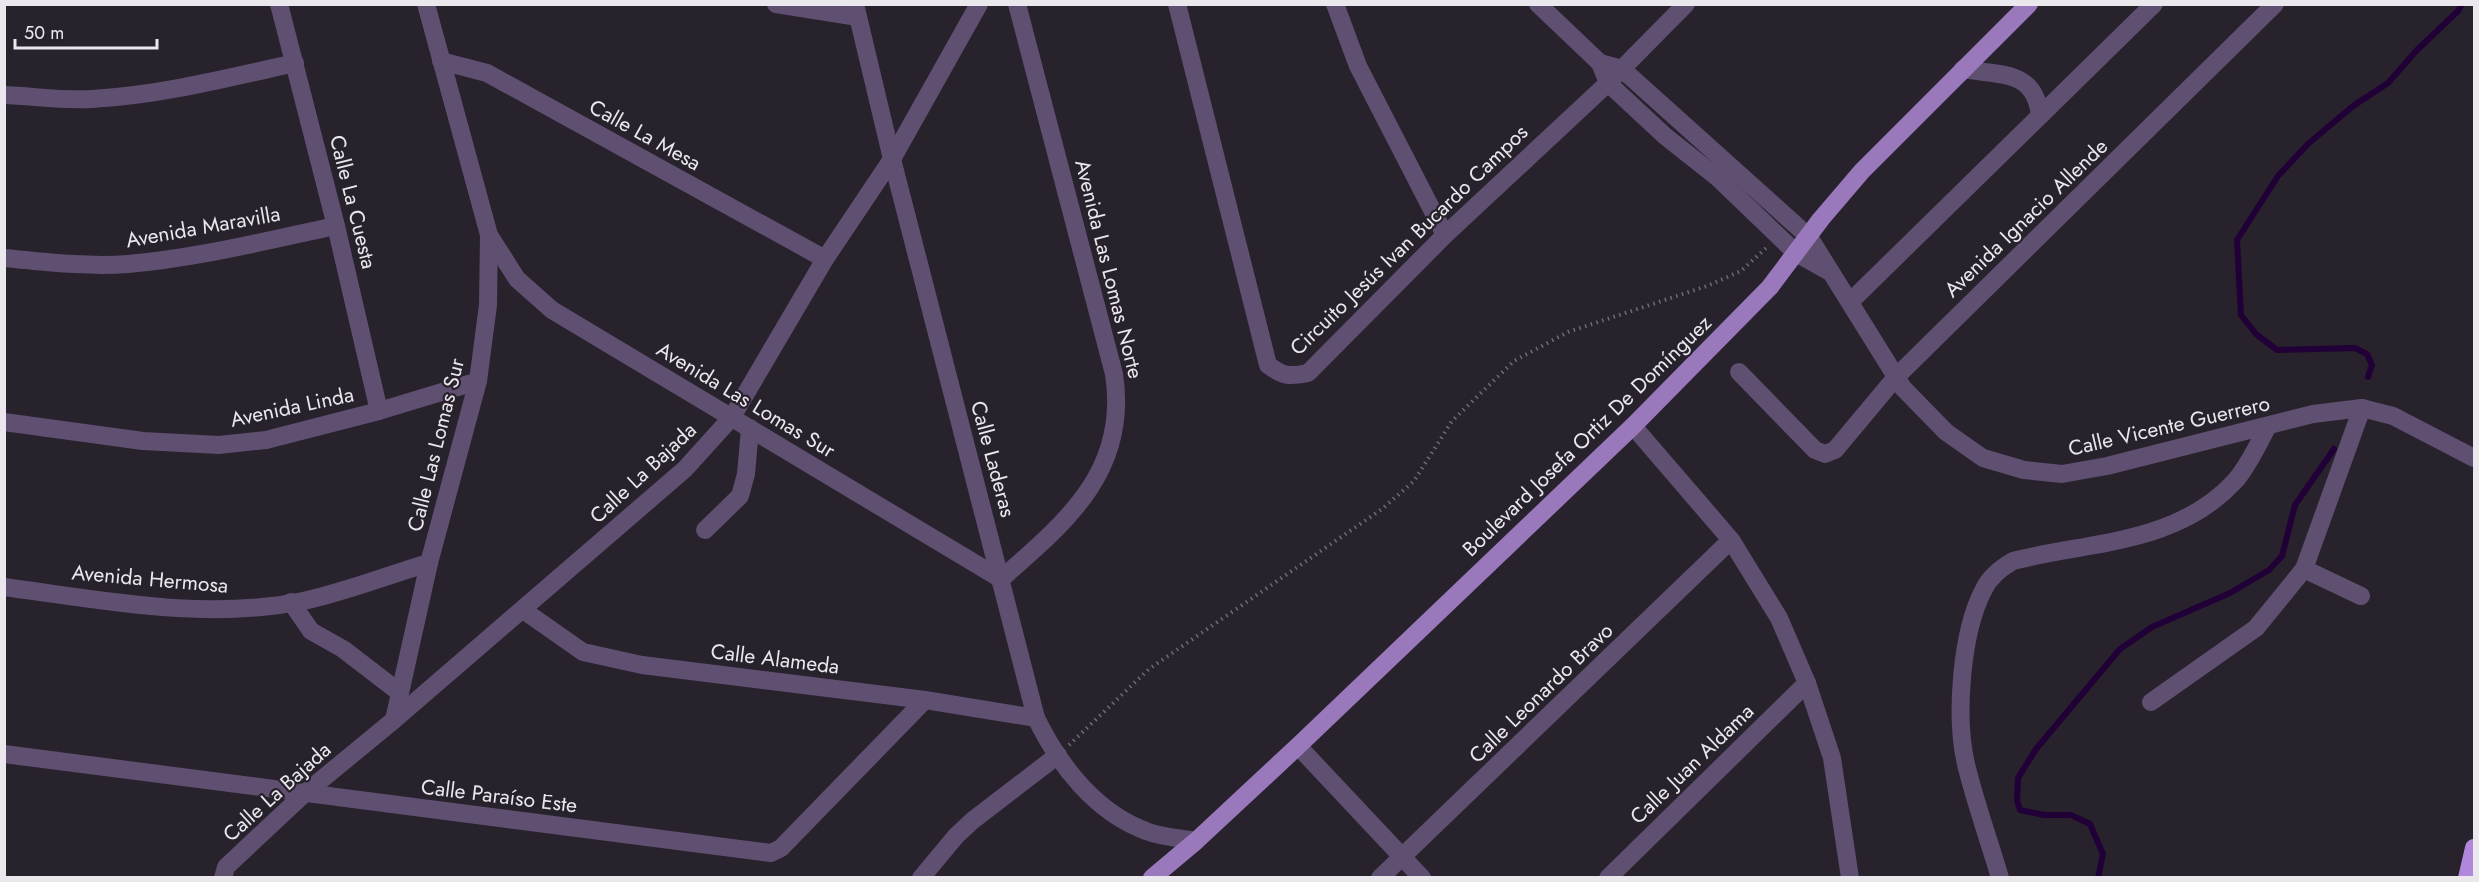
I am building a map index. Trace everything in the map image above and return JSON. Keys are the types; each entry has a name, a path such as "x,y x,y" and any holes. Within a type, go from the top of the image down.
{"highway":[{"path":"2467,878 2475,848"}],"main road":[{"name":"Boulevard Josefa Ortiz De Domínguez","path":"1152,878 1196,841 1298,746 1633,426 1770,287 1862,171 2029,4"}],"street":[{"name":"Calle La Cuesta","path":"279,4 336,226 379,411"},
{"name":"Calle Las Lomas Sur","path":"394,720 429,563 478,381 488,305 489,235 426,4"},
{"path":"776,4 856,10"},
{"name":"Calle La Bajada","path":"223,878 226,867 303,794 394,720 685,470 732,417 825,259 892,159 979,4"},
{"name":"Avenida Las Lomas Norte","path":"1001,579 1064,524 1081,503 1107,454 1116,419 1118,396 1017,4"},
{"name":"Circuito Jesús Ivan Bucardo Campos","path":"1177,4 1268,365 1280,374 1296,375 1308,373 1445,235 1608,83 1686,4"},
{"path":"1335,4 1363,77 1445,235"},
{"path":"1538,4 1600,63 1608,83 1665,136 1718,178 1796,253 1830,272"},
{"path":"1851,301 2154,4"},
{"name":"Avenida Ignacio Allende","path":"1739,372 1815,450 1825,454 1835,450 1896,377 2275,4"},
{"name":"Calle Laderas","path":"856,10 1035,718 1045,737 1086,792 1113,814 1146,831 1196,841"},
{"name":"Calle La Mesa","path":"441,61 487,74 825,259"},
{"path":"4,95 89,100 187,87 295,63"},
{"path":"1600,63 1622,69 1677,121 1809,237 1851,301 1896,377"},
{"path":"1963,69 2010,76 2028,84 2038,98 2040,116"},
{"path":"1665,136 1677,121"},
{"name":"Avenida Maravilla","path":"4,258 78,265 127,264 183,258 336,226"},
{"name":"Avenida Las Lomas Sur","path":"489,235 517,279 552,310 1001,579"},
{"name":"Calle Vicente Guerrero","path":"1896,377 1903,388 1956,438 1983,458 2024,470 2062,474 2107,466 2313,414 2362,408 2393,416 2475,458"},
{"name":"Avenida Linda","path":"4,422 143,441 219,445 266,440 379,411 478,381"},
{"path":"2151,702 2256,628 2304,569 2362,408"},
{"path":"1633,426 1731,540 1779,618 1808,683 1832,758 1845,874"},
{"path":"2000,878 1966,763 1961,718 1964,658 1975,612 1984,588 1997,572 2013,561 2149,534 2209,505 2235,480 2268,426"},
{"path":"705,530 740,496 746,474 750,428"},
{"name":"Calle Leonardo Bravo","path":"1380,878 1731,540"},
{"name":"Avenida Hermosa","path":"4,587 192,609 242,609 291,602 429,563"},
{"path":"2304,569 2361,596"},
{"path":"291,602 311,631 343,649 399,692"},
{"name":"Calle Alameda","path":"523,610 583,652 642,665 925,700 1035,718"},
{"name":"Calle Juan Aldama","path":"1608,878 1808,683"},
{"name":"Calle Paraíso Este","path":"4,754 771,853 781,848 925,700"},
{"path":"1298,746 1422,878"},
{"path":"921,878 964,829 1058,755"}],"path":[{"path":"1058,755 1149,669 1382,509 1414,480 1452,421 1514,361 1568,332 1707,286 1741,271 1778,236"}],"waterway":[{"path":"2368,377 2372,365 2367,354 2355,348 2277,350 2256,334 2241,315 2237,240 2278,176 2309,143 2353,106 2388,83 2417,50 2458,11 2462,4"},
{"path":"2098,878 2103,854 2090,824 2071,815 2044,815 2020,810 2017,800 2018,778 2036,749 2120,649 2152,627 2230,593 2269,570 2282,556 2295,505 2334,449"}]}
